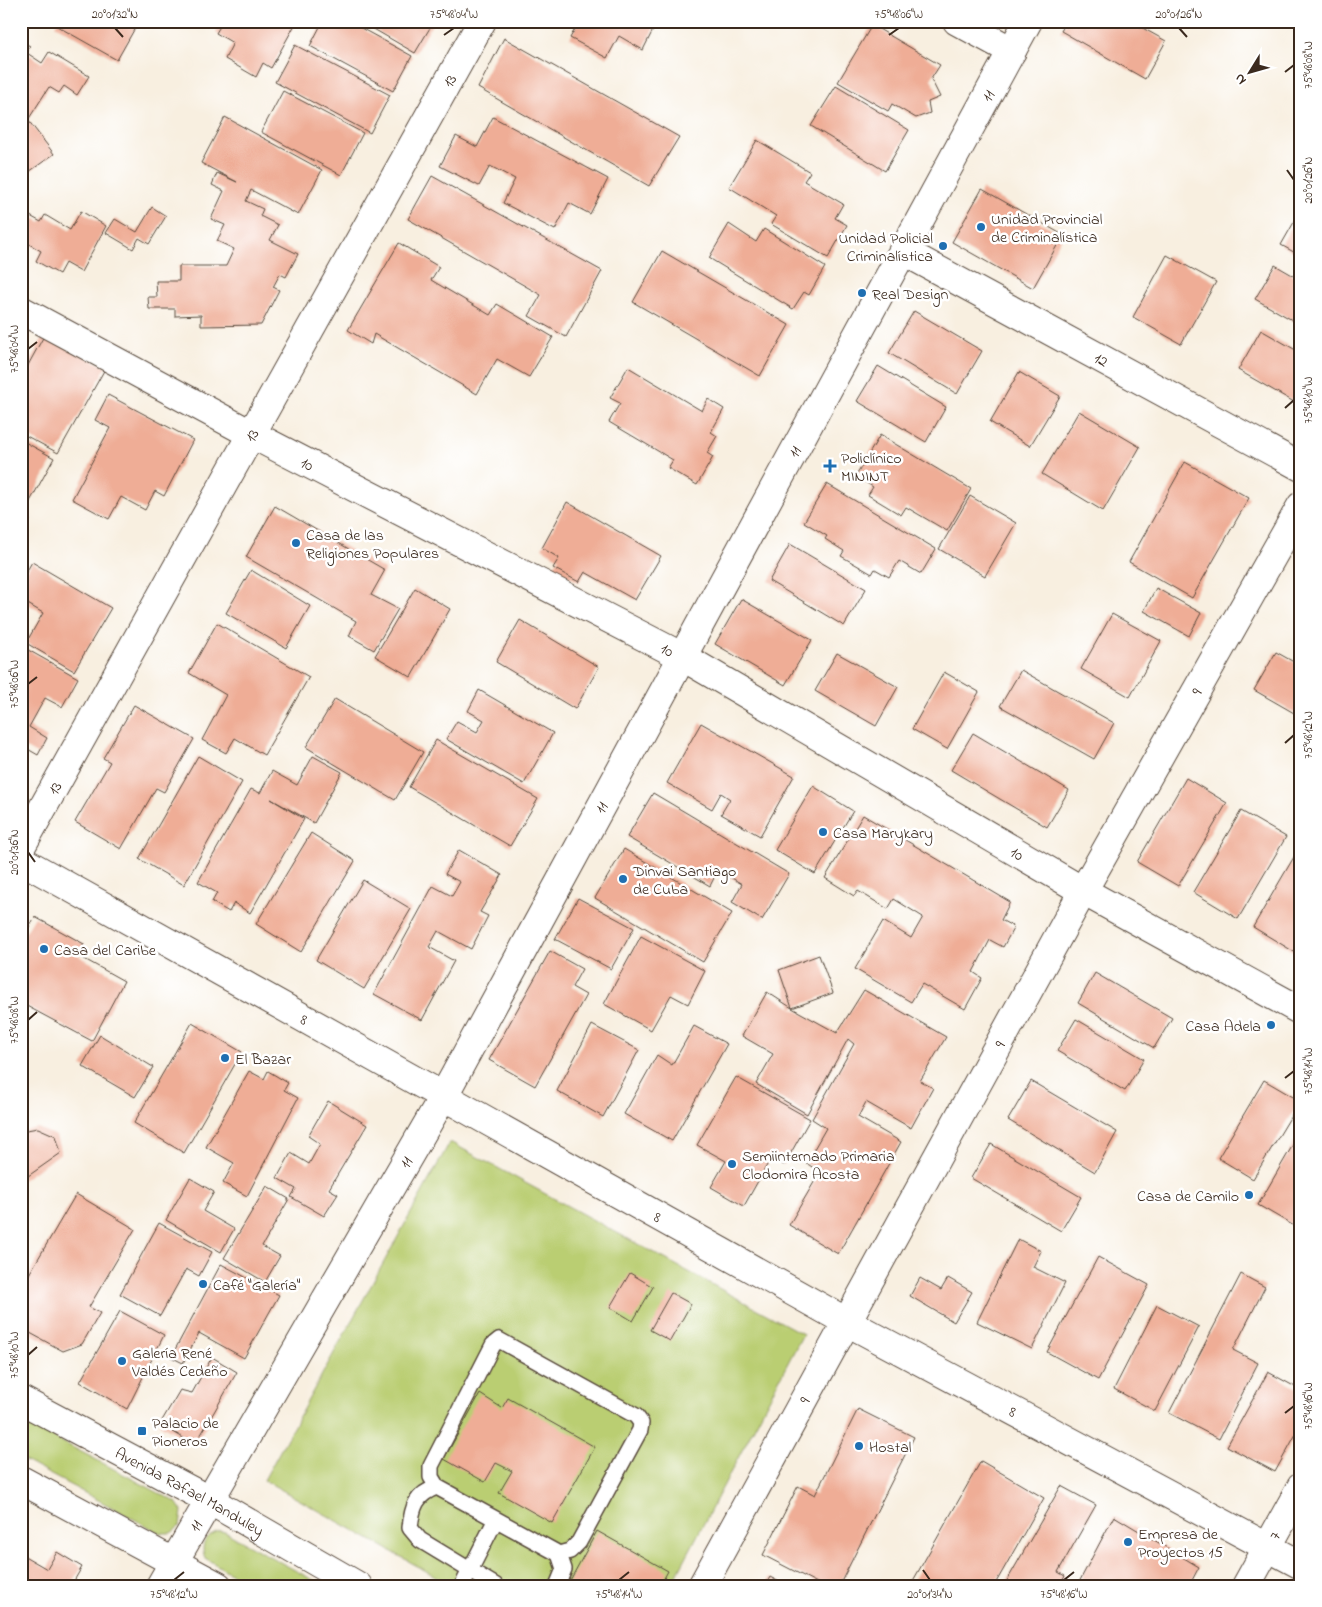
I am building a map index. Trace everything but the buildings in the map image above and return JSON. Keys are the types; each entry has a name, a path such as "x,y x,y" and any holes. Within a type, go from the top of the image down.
{"street":[{"name":"13","path":"21,847 251,434 341,277 482,21"},
{"path":"957,21 1012,51"},
{"name":"11","path":"160,1586 443,1097 1028,21"},
{"name":"12","path":"903,251 1301,467"},
{"name":"10","path":"21,310 251,434 682,657 1083,891 1301,1011"},
{"name":"9","path":"702,1586 1083,891 1301,506"},
{"name":"8","path":"21,860 847,1322 1301,1564"},
{"name":"Avenida Rafael Manduley","path":"21,1400 209,1500 358,1586"},
{"path":"21,1480 218,1586"},
{"name":"7","path":"1246,1586 1301,1486"}],"lane":[{"path":"499,1340 504,1341 636,1416 642,1424 580,1542 570,1551 559,1554 495,1520 437,1487 431,1477 431,1466 493,1346 499,1340"},
{"path":"437,1487 425,1491 417,1499 411,1515 410,1528 420,1540 496,1586"},
{"path":"462,1586 495,1520"},
{"path":"557,1586 564,1569 559,1554"}],"green space":[{"path":"450,1142 803,1334 671,1586 453,1586 264,1480"},
{"path":"21,1420 176,1502 182,1511 180,1526 171,1533 160,1533 21,1459"},
{"path":"219,1531 225,1532 324,1586 252,1586 205,1558 203,1549 205,1541"}],"place":[{"name":"Unidad Provincial de Criminalística","path":"981,227"},
{"name":"Unidad Policial Criminalística","path":"943,246"},
{"name":"Real Design","path":"862,293"},
{"name":"Policlínico MININT","path":"830,466"},
{"name":"Casa de las Religiones Populares","path":"296,543"},
{"name":"Casa Marykary","path":"823,832"},
{"name":"Dinvai Santiago de Cuba","path":"623,879"},
{"name":"Casa del Caribe","path":"44,949"},
{"name":"Casa Adela","path":"1271,1025"},
{"name":"El Bazar","path":"225,1058"},
{"name":"Semiinternado Primaria Clodomira Acosta","path":"732,1164"},
{"name":"Casa de Camilo","path":"1249,1195"},
{"name":"Café \"Galería\"","path":"203,1284"},
{"name":"Galería René Valdés Cedeño","path":"122,1361"},
{"name":"Palacio de Pioneros","path":"142,1431"},
{"name":"Hostal","path":"859,1446"},
{"name":"Empresa de Proyectos 15","path":"1128,1542"}]}
